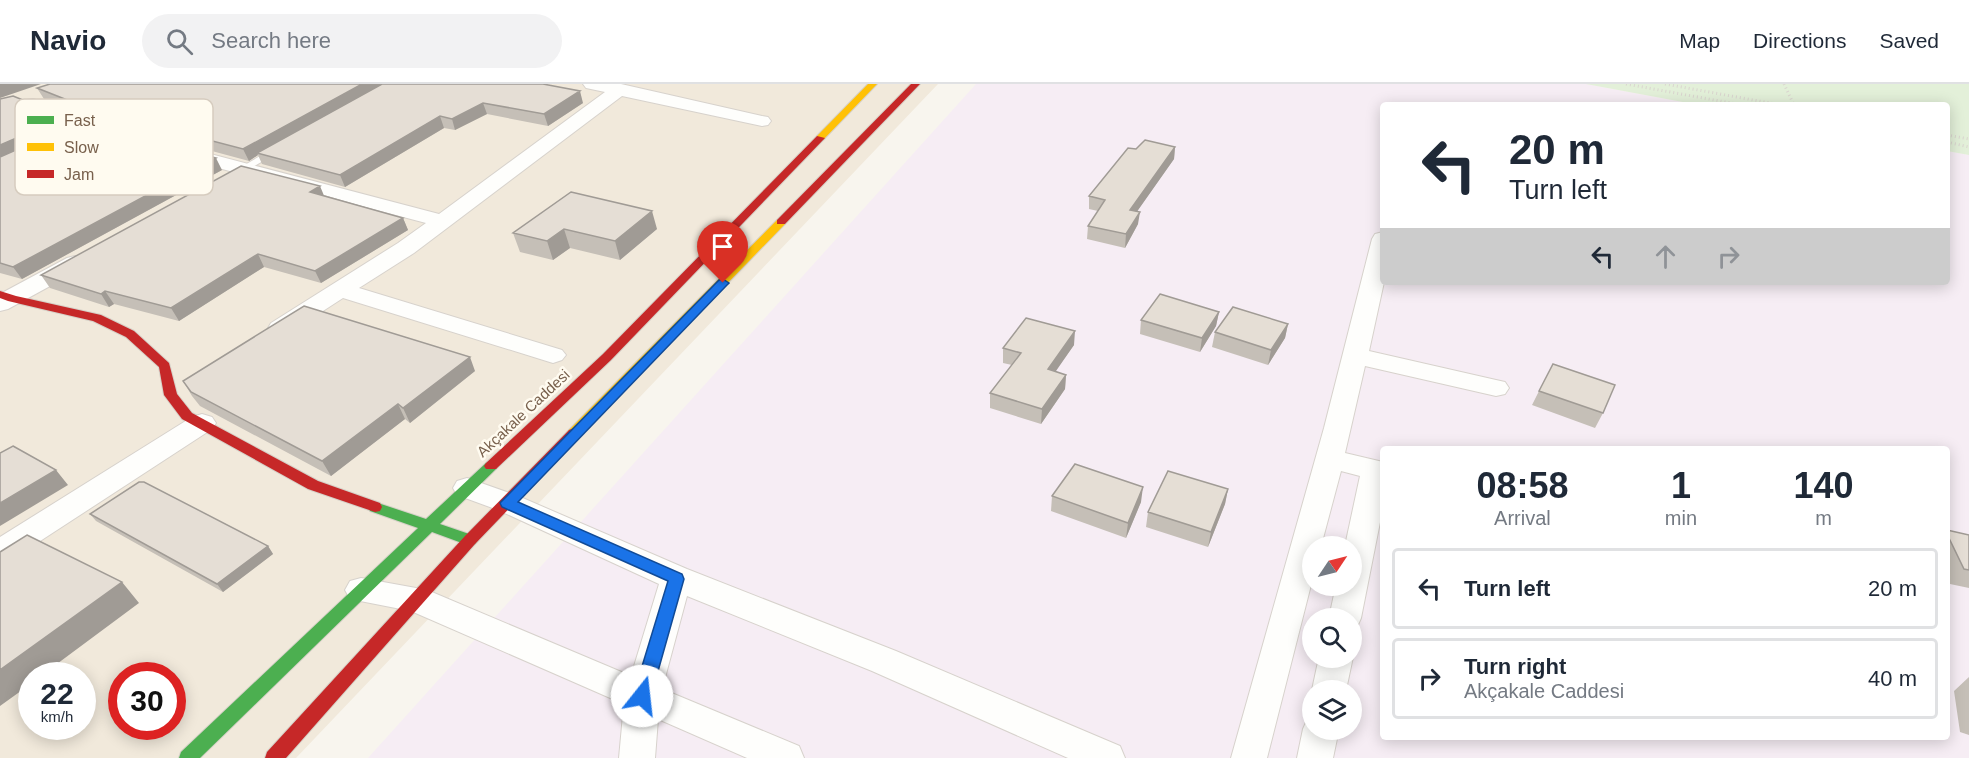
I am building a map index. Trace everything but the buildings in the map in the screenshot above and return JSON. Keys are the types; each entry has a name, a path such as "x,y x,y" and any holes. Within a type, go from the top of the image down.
{"main road":[{"name":"Akçakale Caddesi","path":"188,758 427,526 607,357 873,84"},
{"path":"274,758 470,540 916,84"},
{"path":"4,299 97,318 130,334 165,366 171,395 187,416 313,485 470,540"}],"street":[{"path":"592,84 762,121"},
{"path":"261,340 442,221 620,89"},
{"path":"20,99 43,92"},
{"path":"213,161 442,221"},
{"path":"223,181 243,169"},
{"path":"1249,758 1330,459 1380,252"},
{"path":"4,299 92,254"},
{"path":"340,290 553,355"},
{"path":"1355,356 1496,388"},
{"path":"171,395 191,383"},
{"path":"0,552 202,423"},
{"path":"1330,459 1380,471 1347,608"},
{"path":"467,488 508,503 676,579 884,662 1107,758"},
{"path":"637,758 642,696 676,579"},
{"path":"361,590 416,599 786,758"},
{"path":"1315,758 1319,740"}],"lane":[{"path":"243,169 284,146"}],"path":[{"path":"1626,84 1725,102"},
{"path":"1665,84 1764,102"},
{"path":"1784,84 1793,102"},
{"path":"1950,136 1969,139"},
{"path":"1950,143 1969,147"}],"shaded area":[{"path":"0,84 938,84 296,758 0,758"},
{"path":"976,84 1586,84 1683,102 1380,102 1380,285 1950,285 1950,152 1969,155 1969,758 368,758"}],"green space":[{"path":"1586,84 1969,84 1969,155 1950,152 1950,102 1683,102"}],"traffic: fast":[{"path":"188,758 491,466"},
{"path":"375,507 470,540"}],"traffic: slow":[{"path":"820,138 873,84"},
{"path":"574,433 781,222"}],"traffic: jam":[{"path":"781,222 916,84"},
{"path":"491,466 607,357 820,138"},
{"path":"0,294 12,299 97,318 130,334 165,366 171,395 187,416 313,485 375,507"},
{"path":"274,758 470,540 574,433"}],"route":[{"path":"642,696 676,579 508,503 723,283"}]}
